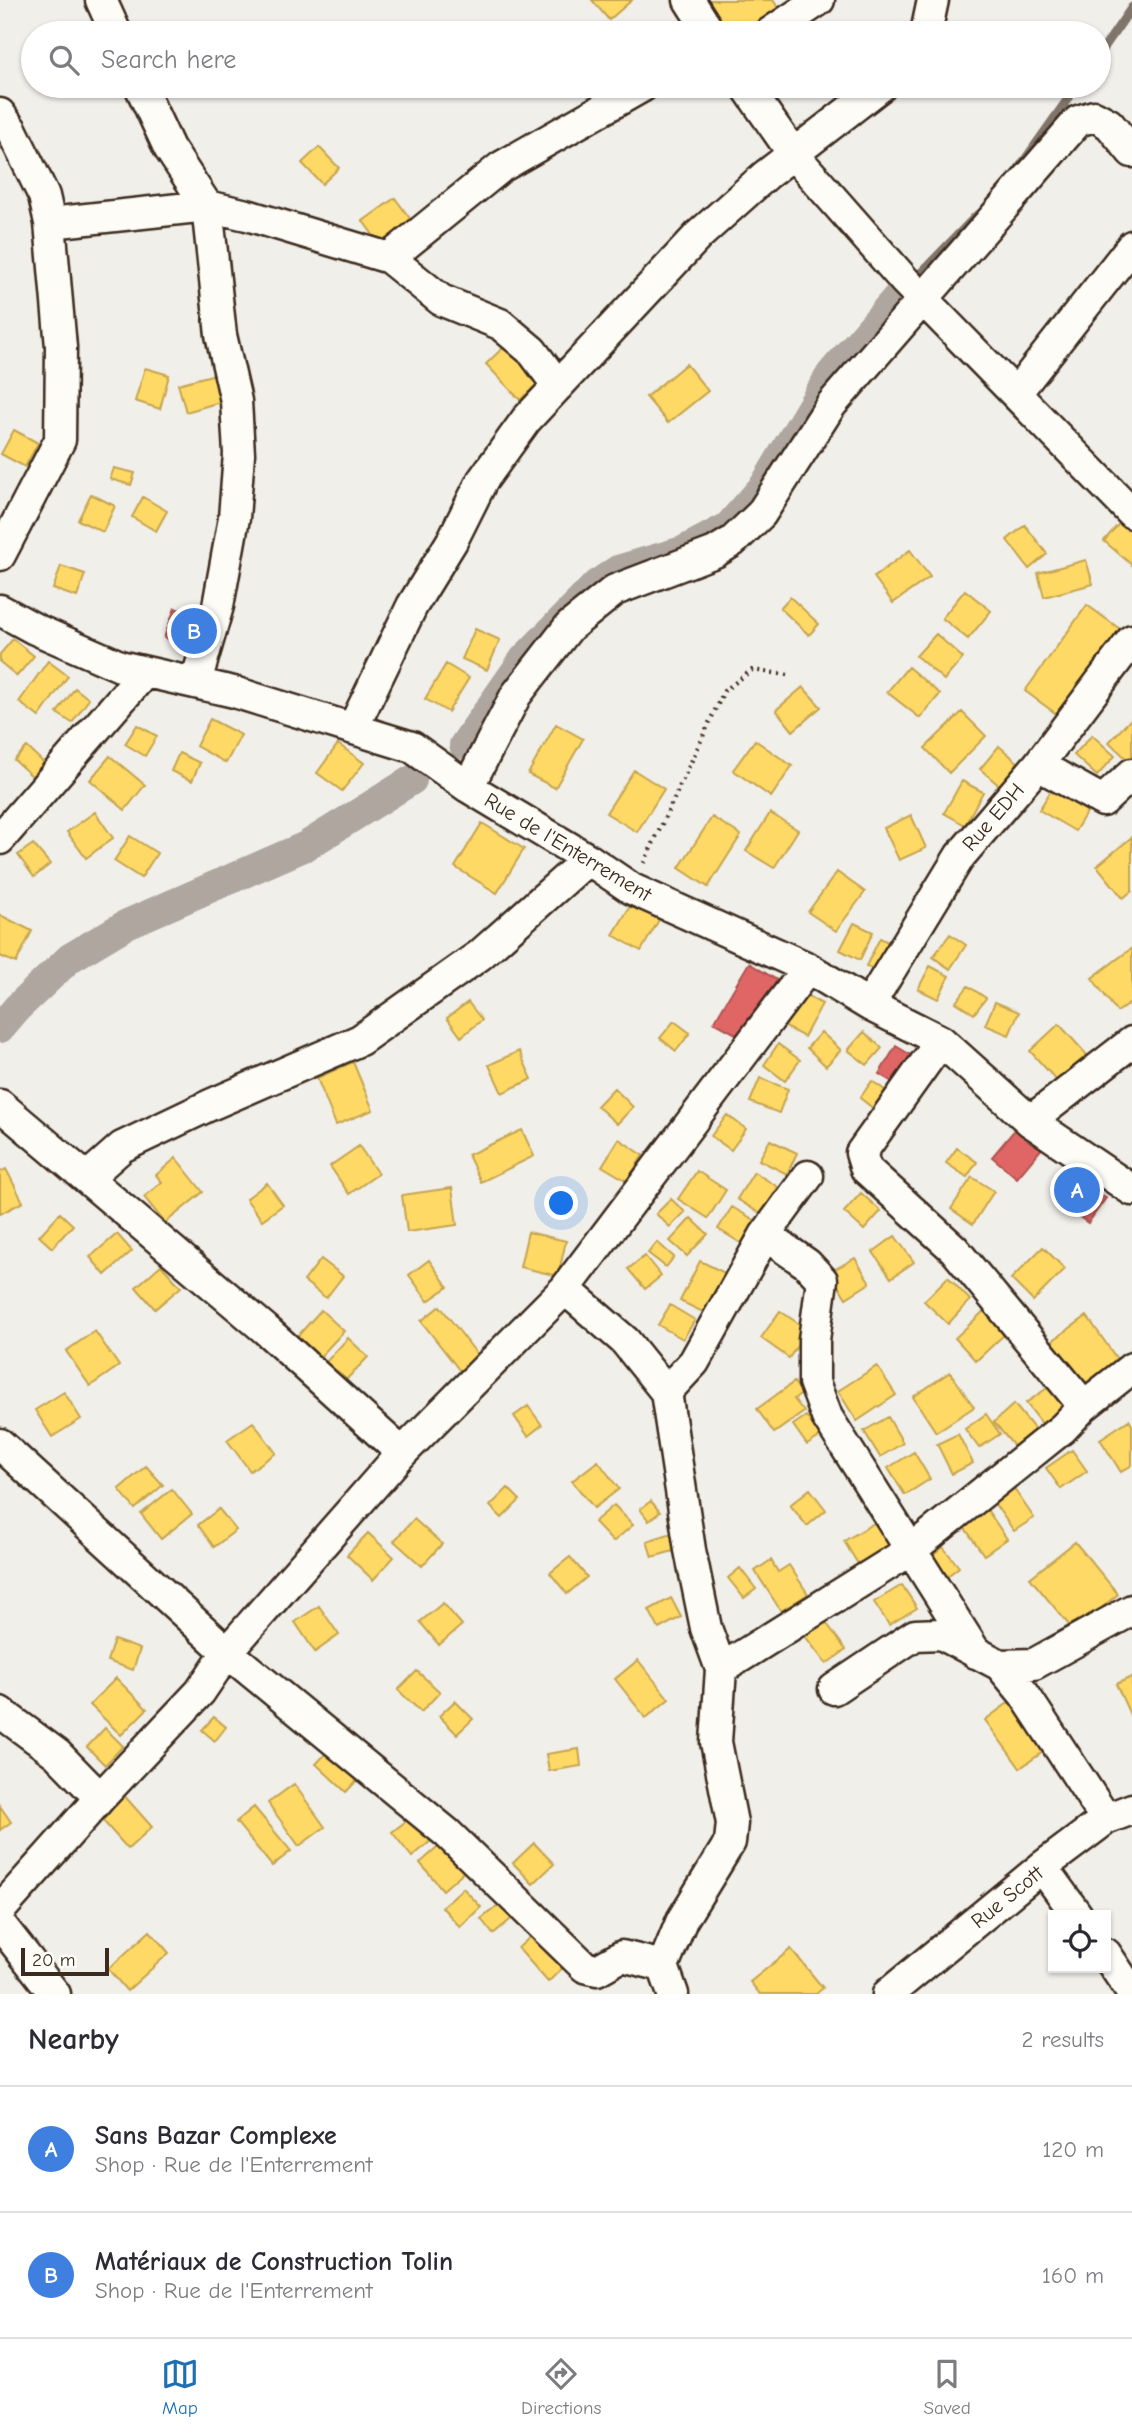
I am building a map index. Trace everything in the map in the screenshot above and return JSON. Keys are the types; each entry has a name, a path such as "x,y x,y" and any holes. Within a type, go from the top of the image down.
{"street":[{"path":"101,0 111,21"},
{"path":"690,0 703,21"},
{"path":"788,21 819,0"},
{"path":"929,21 933,0"},
{"path":"146,98 169,148 207,206 221,335 236,401 239,454 234,518 218,606 196,682"},
{"path":"389,258 501,167 622,98"},
{"path":"754,98 794,155 905,281 1132,513"},
{"path":"353,728 412,606 452,541 482,481 526,420 699,236 766,175 866,98"},
{"path":"0,114 11,129 44,196 50,223 61,347 60,440 0,555"},
{"path":"468,786 516,695 569,627 615,590 715,552 733,541 761,514 831,405 1078,121 1094,116 1109,124 1132,152"},
{"path":"50,223 207,206 247,215 389,258 441,300 500,324 532,352 558,386"},
{"path":"1017,393 1132,246"},
{"name":"Rue de l'Enterrement","path":"0,610 35,629 120,666 196,682 412,747 468,786 632,889 808,968 869,1005 941,1041 1030,1121 1132,1190"},
{"name":"Rue EDH","path":"869,1005 960,856 1038,765 1132,640"},
{"path":"0,839 144,673"},
{"path":"1038,765 1103,801 1132,774"},
{"path":"88,1177 122,1147 210,1105 360,1040 480,955 588,859"},
{"path":"0,1910 200,1692 227,1652 402,1453 565,1289 808,968"},
{"path":"941,1041 861,1153 866,1169 954,1249 1084,1406"},
{"path":"1030,1121 1132,1042"},
{"path":"0,1105 265,1329 402,1453"},
{"path":"666,1392 694,1362 765,1235 808,1176"},
{"path":"765,1235 807,1264 822,1280 814,1340 814,1382 827,1417 911,1550 988,1659 1024,1694 1119,1814"},
{"path":"0,1444 227,1652 447,1833 585,1967 597,1970 622,1956 668,1980 682,1920 730,1842 733,1823 716,1742 721,1670 706,1628 690,1549 666,1392 625,1341 565,1289"},
{"path":"721,1670 911,1550 1063,1428 1084,1406 1127,1381"},
{"path":"834,1689 915,1635 941,1634 988,1659 1034,1664 1132,1610"},
{"path":"0,1712 57,1754 100,1798"},
{"name":"Rue Scott","path":"888,1994 1042,1867 1119,1814"},
{"path":"1042,1867 1073,1910"},
{"path":"0,1924 55,1994"},
{"path":"1111,1962 1132,1993"}],"path":[{"path":"632,889 724,691 752,670 788,675"}],"building: Homes":[{"path":"592,0 632,0 609,20"},
{"path":"702,0 773,0 783,15 774,21 715,21"},
{"path":"319,147 339,168 322,184 302,163"},
{"path":"395,198 414,224 382,247 363,221"},
{"path":"509,342 543,379 520,400 486,364"},
{"path":"686,364 708,391 668,423 646,397"},
{"path":"145,368 169,375 160,409 135,401"},
{"path":"219,373 227,400 186,412 178,384"},
{"path":"14,430 38,443 25,467 1,454"},
{"path":"114,468 135,473 131,485 110,479"},
{"path":"91,494 115,506 103,532 78,520"},
{"path":"143,497 167,511 156,531 132,517"},
{"path":"1122,520 1132,529 1132,565 1104,541"},
{"path":"1025,525 1047,554 1029,569 1007,540"},
{"path":"910,550 930,577 893,603 874,577"},
{"path":"1086,560 1093,584 1044,597 1038,573"},
{"path":"61,566 85,574 77,597 53,589"},
{"path":"965,590 991,611 968,639 942,618"},
{"path":"790,597 819,624 809,635 780,608"},
{"path":"1087,605 1124,632 1062,718 1025,691"},
{"path":"475,629 500,640 487,670 462,659"},
{"path":"936,634 963,658 944,680 916,656"},
{"path":"13,639 34,656 17,676 0,662 0,654"},
{"path":"48,661 68,676 39,717 19,702"},
{"path":"446,664 469,678 448,712 425,699"},
{"path":"908,667 940,694 920,718 887,692"},
{"path":"803,687 821,707 793,731 776,710"},
{"path":"75,688 89,699 72,723 57,713"},
{"path":"962,712 986,736 949,773 925,748"},
{"path":"1132,718 1132,764 1109,742"},
{"path":"210,719 241,735 226,763 196,746"},
{"path":"556,724 583,739 555,788 528,774"},
{"path":"137,725 157,736 145,756 125,744"},
{"path":"1092,735 1115,756 1097,776 1074,755"},
{"path":"755,740 792,766 771,797 733,770"},
{"path":"338,744 364,763 342,791 317,773"},
{"path":"999,746 1021,765 1001,787 980,769"},
{"path":"27,747 44,763 32,776 14,760"},
{"path":"179,753 200,763 192,781 171,771"},
{"path":"110,756 145,785 125,810 90,780"},
{"path":"634,770 664,789 637,832 606,813"},
{"path":"962,781 983,792 965,825 944,813"},
{"path":"1055,784 1091,805 1075,831 1039,810"},
{"path":"95,812 113,838 86,858 67,832"},
{"path":"770,813 798,830 774,868 746,851"},
{"path":"911,815 926,848 899,860 884,828"},
{"path":"712,817 741,835 708,887 679,868"},
{"path":"482,823 524,849 497,893 455,867"},
{"path":"130,836 157,853 141,878 114,861"},
{"path":"1132,837 1132,891 1123,898 1097,866"},
{"path":"33,844 50,864 34,877 18,855"},
{"path":"837,872 865,892 836,931 808,912"},
{"path":"635,898 663,913 641,951 613,935"},
{"path":"0,915 32,931 16,963 0,956"},
{"path":"854,923 873,932 860,960 840,950"},
{"path":"950,934 966,945 950,969 933,957"},
{"path":"880,938 896,946 882,973 866,966"},
{"path":"1132,948 1132,1002 1117,1012 1092,978"},
{"path":"930,966 949,976 938,999 918,989"},
{"path":"968,986 986,998 974,1014 956,1002"},
{"path":"798,991 822,1004 804,1037 780,1024"},
{"path":"468,1002 482,1020 461,1037 447,1018"},
{"path":"995,1002 1019,1012 1009,1035 985,1025"},
{"path":"674,1021 690,1033 676,1051 660,1038"},
{"path":"1059,1024 1087,1055 1058,1082 1030,1051"},
{"path":"821,1032 841,1050 826,1066 807,1048"},
{"path":"864,1032 882,1048 867,1065 848,1050"},
{"path":"778,1044 800,1060 785,1081 764,1065"},
{"path":"519,1051 532,1079 502,1093 489,1065"},
{"path":"353,1062 373,1110 336,1125 317,1078"},
{"path":"760,1078 788,1089 779,1113 750,1102"},
{"path":"872,1081 892,1095 879,1113 860,1098"},
{"path":"614,1088 633,1107 617,1124 597,1106"},
{"path":"727,1115 746,1129 731,1150 711,1136"},
{"path":"522,1130 534,1156 481,1182 468,1155"},
{"path":"619,1139 643,1155 627,1181 602,1166"},
{"path":"770,1140 797,1153 787,1174 759,1160"},
{"path":"359,1146 378,1174 349,1194 330,1166"},
{"path":"957,1148 977,1162 967,1177 946,1163"},
{"path":"176,1158 203,1192 165,1223 144,1197 162,1182 156,1175"},
{"path":"6,1169 23,1202 0,1214 0,1172"},
{"path":"697,1171 726,1190 708,1218 678,1199"},
{"path":"754,1172 778,1187 761,1214 737,1199"},
{"path":"972,1177 994,1191 973,1224 951,1209"},
{"path":"267,1183 283,1205 262,1220 246,1199"},
{"path":"452,1188 457,1225 407,1232 402,1195"},
{"path":"861,1193 881,1211 864,1230 844,1212"},
{"path":"671,1199 685,1212 670,1227 656,1214"},
{"path":"732,1207 758,1222 744,1245 718,1229"},
{"path":"60,1213 73,1225 52,1248 39,1236"},
{"path":"691,1218 708,1234 687,1256 670,1241"},
{"path":"528,1232 566,1241 558,1276 520,1267"},
{"path":"117,1234 132,1251 105,1275 90,1257"},
{"path":"895,1236 914,1262 891,1278 873,1252"},
{"path":"657,1242 674,1257 666,1267 648,1253"},
{"path":"1043,1247 1065,1269 1033,1301 1011,1279"},
{"path":"645,1256 661,1276 645,1289 628,1269"},
{"path":"855,1258 870,1283 846,1298 830,1272"},
{"path":"321,1259 343,1276 326,1298 304,1281"},
{"path":"429,1260 448,1287 428,1301 409,1275"},
{"path":"700,1261 727,1274 707,1314 680,1301"},
{"path":"161,1265 181,1287 155,1309 136,1287"},
{"path":"948,1277 970,1300 948,1324 924,1301"},
{"path":"670,1305 695,1320 683,1339 658,1325"},
{"path":"440,1306 483,1362 464,1376 421,1321"},
{"path":"321,1310 344,1331 319,1358 296,1338"},
{"path":"985,1310 1006,1333 976,1361 955,1338"},
{"path":"780,1311 808,1330 789,1358 761,1338"},
{"path":"1087,1316 1119,1362 1078,1390 1045,1346"},
{"path":"95,1331 119,1366 90,1386 66,1351"},
{"path":"348,1338 368,1357 344,1382 325,1363"},
{"path":"877,1366 896,1395 857,1421 838,1391"},
{"path":"950,1372 974,1407 936,1432 913,1397"},
{"path":"794,1382 802,1394 794,1399 804,1412 774,1433 757,1409"},
{"path":"1050,1386 1067,1408 1044,1426 1026,1403"},
{"path":"64,1392 81,1419 52,1437 35,1410"},
{"path":"1014,1404 1037,1432 1017,1450 994,1422"},
{"path":"528,1406 542,1425 528,1436 514,1416"},
{"path":"986,1414 1000,1434 979,1448 965,1429"},
{"path":"806,1416 821,1436 807,1445 793,1425"},
{"path":"888,1417 903,1443 880,1457 864,1431"},
{"path":"1129,1420 1132,1425 1132,1465 1121,1472 1100,1439"},
{"path":"253,1422 276,1453 250,1471 227,1440"},
{"path":"958,1434 973,1463 952,1474 937,1444"},
{"path":"1072,1450 1087,1471 1061,1489 1046,1468"},
{"path":"914,1452 930,1479 905,1495 888,1468"},
{"path":"598,1461 619,1489 594,1508 572,1481"},
{"path":"146,1466 163,1485 135,1509 119,1489"},
{"path":"1012,1486 1034,1518 1014,1531 992,1500"},
{"path":"508,1488 520,1500 502,1518 490,1506"},
{"path":"172,1489 192,1514 161,1539 141,1514"},
{"path":"810,1489 826,1510 807,1526 790,1505"},
{"path":"651,1501 660,1512 649,1521 640,1509"},
{"path":"614,1505 633,1525 613,1542 594,1522"},
{"path":"986,1508 1007,1539 984,1555 962,1524"},
{"path":"219,1509 236,1530 214,1547 198,1525"},
{"path":"414,1519 442,1544 422,1566 394,1541"},
{"path":"879,1520 894,1543 858,1564 844,1541"},
{"path":"368,1533 394,1557 373,1580 347,1555"},
{"path":"672,1533 677,1550 652,1557 647,1541"},
{"path":"1075,1542 1118,1594 1074,1631 1030,1578"},
{"path":"943,1547 959,1567 940,1582 924,1563"},
{"path":"570,1557 587,1577 567,1594 550,1573"},
{"path":"771,1560 778,1572 789,1565 808,1594 781,1611 755,1571"},
{"path":"740,1568 756,1589 744,1598 728,1578"},
{"path":"902,1585 917,1608 889,1625 874,1602"},
{"path":"671,1598 681,1617 659,1629 649,1610"},
{"path":"443,1603 462,1625 439,1645 420,1622"},
{"path":"319,1606 339,1635 315,1652 295,1622"},
{"path":"825,1621 846,1650 826,1664 805,1636"},
{"path":"114,1640 140,1649 133,1670 107,1661"},
{"path":"638,1660 669,1699 646,1718 615,1679"},
{"path":"417,1671 440,1692 421,1712 398,1690"},
{"path":"1132,1677 1132,1719 1116,1684"},
{"path":"116,1678 147,1709 121,1735 90,1705"},
{"path":"1015,1698 1050,1747 1020,1768 985,1720"},
{"path":"455,1701 473,1719 457,1734 439,1716"},
{"path":"214,1717 226,1727 215,1741 202,1730"},
{"path":"105,1728 123,1746 105,1765 87,1747"},
{"path":"332,1747 362,1775 346,1792 316,1764"},
{"path":"579,1749 581,1766 549,1771 546,1754"},
{"path":"294,1784 325,1827 299,1846 268,1803"},
{"path":"121,1792 152,1827 128,1849 97,1814"},
{"path":"0,1806 11,1822 0,1830"},
{"path":"254,1807 291,1851 272,1866 236,1822"},
{"path":"414,1815 433,1839 412,1857 392,1832"},
{"path":"445,1841 468,1868 443,1890 420,1863"},
{"path":"534,1843 554,1864 533,1884 513,1863"},
{"path":"463,1888 481,1907 460,1927 442,1907"},
{"path":"509,1897 521,1911 493,1934 481,1919"},
{"path":"539,1929 569,1962 548,1982 518,1948"},
{"path":"150,1931 169,1953 127,1991 108,1969"},
{"path":"791,1949 823,1988 816,1994 760,1994 750,1982"}],"building: Shops":[{"path":"175,608 204,619 193,648 164,638"},
{"path":"749,963 777,980 743,1038 714,1022"},
{"path":"896,1046 919,1060 902,1088 879,1074"},
{"path":"1018,1126 1043,1147 1017,1178 992,1157"},
{"path":"1074,1175 1106,1198 1088,1223 1056,1200"}],"waterway":[{"path":"1111,38 1132,7"},
{"path":"1019,168 1069,98"},
{"path":"917,277 977,215"},
{"path":"464,745 524,659 596,585 618,570 683,551 728,527 764,486 831,374 899,295"},
{"path":"0,1028 17,1008 70,958 127,924 306,846 412,780"}],"place":[{"name":"Matériaux de Construction Tolin","path":"194,631"},
{"name":"Sans Bazar Complexe","path":"1077,1190"}]}
